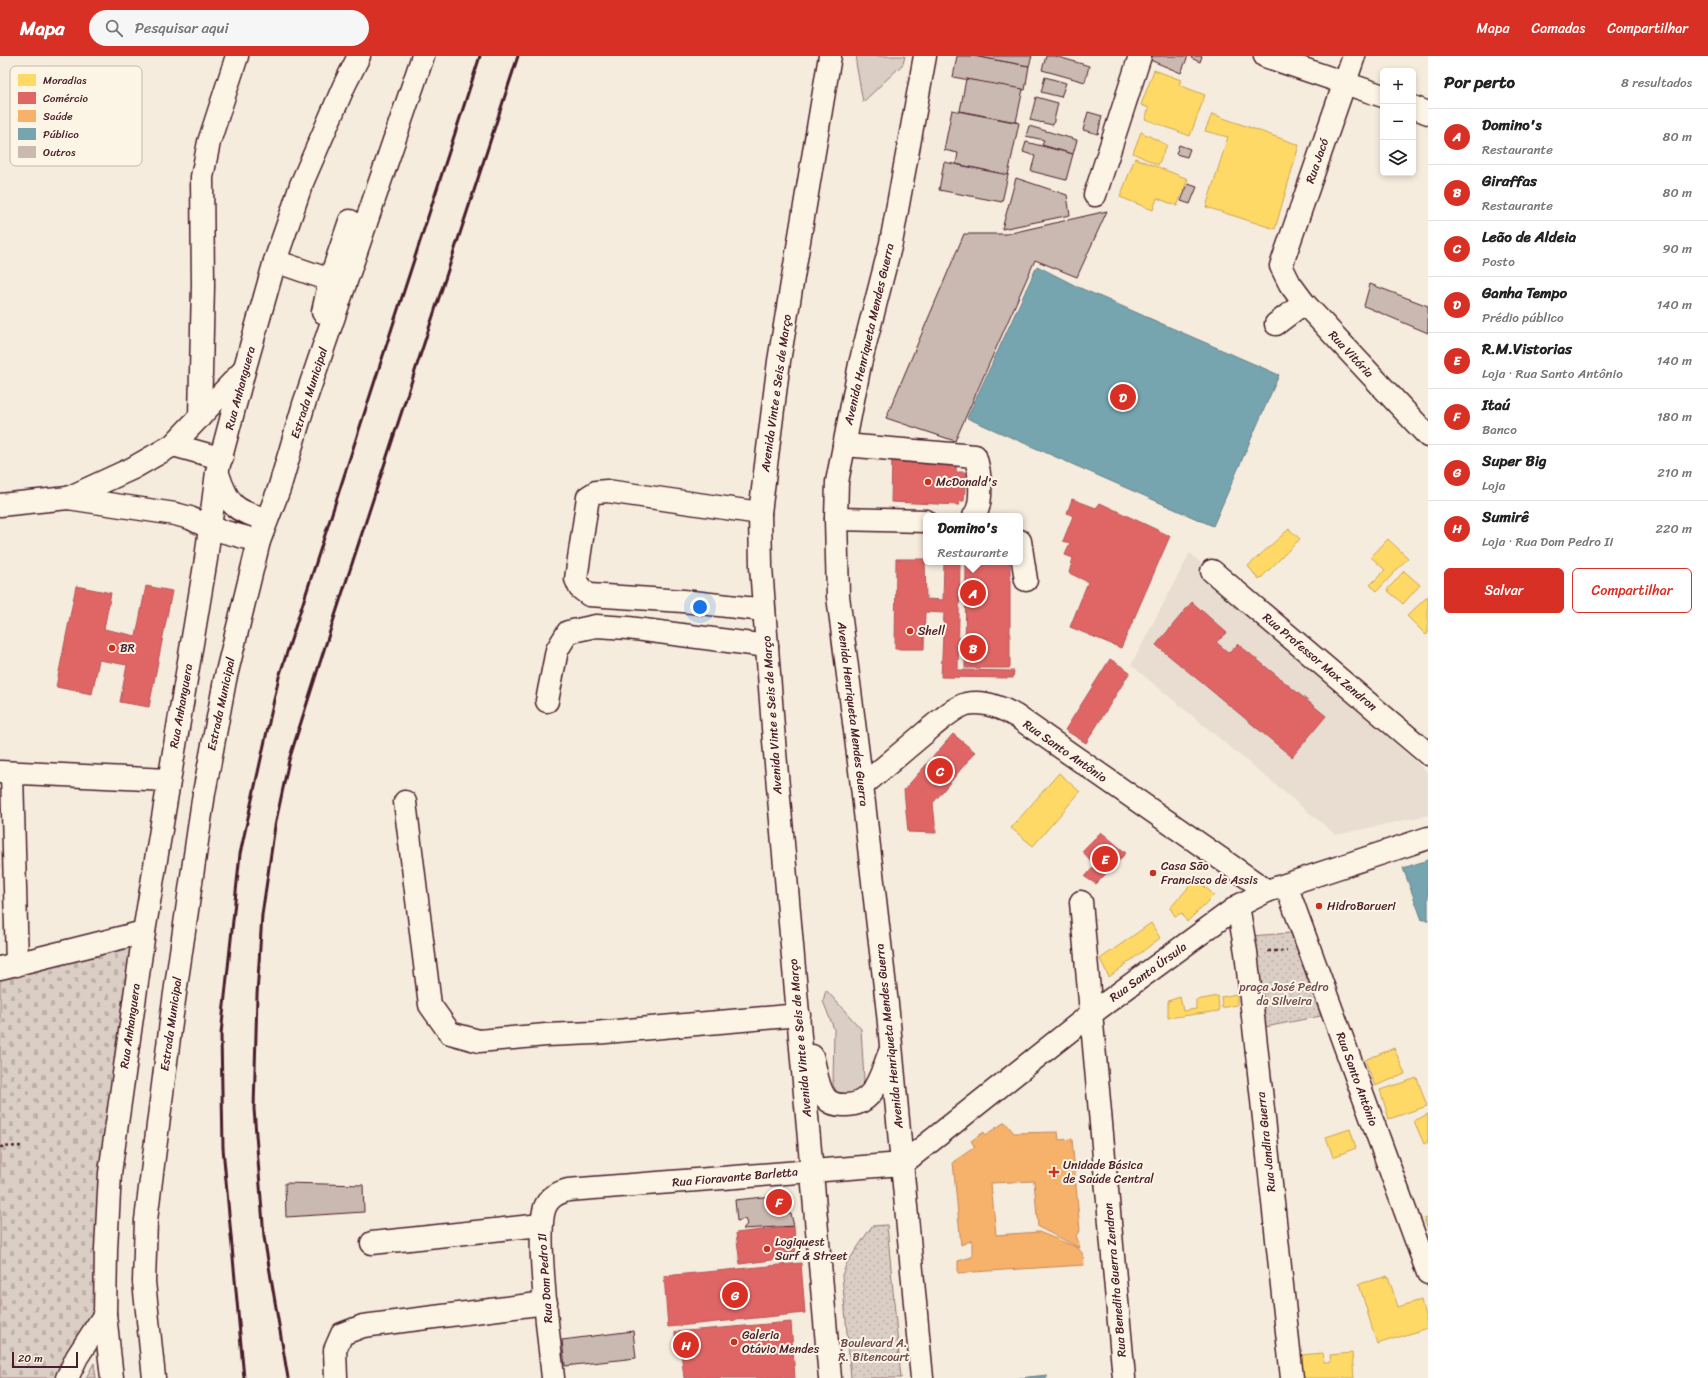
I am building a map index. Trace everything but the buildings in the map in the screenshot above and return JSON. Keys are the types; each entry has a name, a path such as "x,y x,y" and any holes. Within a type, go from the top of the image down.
{"main road":[{"path":"200,417 203,285 202,177 209,142 237,56"},
{"name":"Rua Anhanguera","path":"112,1378 105,1314 106,1249 110,1174 144,932 219,465 275,261 301,185 344,86 359,56"},
{"path":"304,404 306,364 323,312 330,280 410,56"},
{"name":"Estrada Municipal","path":"154,1378 144,1282 146,1220 155,1140 204,793 225,680 259,541 279,489 304,404 423,56"},
{"name":"Avenida Vinte e Seis de Março","path":"830,56 779,361 760,513 766,646 787,905 799,1015 830,1378"},
{"name":"Avenida Henriqueta Mendes Guerra","path":"922,1378 891,1049 862,786 838,596 836,524 837,482 844,445 860,364 891,243 925,56"},
{"path":"1095,195 1140,56"},
{"path":"1265,56 1380,95"},
{"name":"Rua Jacó","path":"1281,266 1354,56"},
{"path":"1416,108 1428,113"},
{"path":"275,261 330,280"},
{"name":"Rua Vitória","path":"1281,266 1290,284 1304,303 1428,436"},
{"path":"1276,324 1304,303"},
{"path":"68,498 133,468 173,445 244,371"},
{"path":"173,445 209,455 219,465 224,494 242,512 267,519"},
{"path":"844,445 975,456 979,468 980,495 976,513"},
{"path":"760,513 607,491 596,492 588,497 576,579 580,588 589,595 683,601 764,610"},
{"path":"0,505 68,498 175,514 190,518 210,528 259,541"},
{"path":"836,524 923,521"},
{"path":"836,524 923,528"},
{"path":"1023,560 1026,580"},
{"name":"Rua Professor Max Zendron","path":"1212,571 1428,754"},
{"path":"547,701 557,650 568,632 596,626 628,628 766,646"},
{"name":"Rua Santo Antônio","path":"862,786 918,738 955,710 966,704 980,703 997,706 1016,716 1276,888 1310,950 1428,1273"},
{"path":"144,932 8,966 6,773 168,780"},
{"path":"405,802 430,1005 450,1033 479,1041 546,1035 594,1033 799,1015 821,1091 826,1099 833,1103 855,1104 867,1098 876,1086 891,1049"},
{"name":"Rua Santa Úrsula","path":"902,1164 1091,1014 1238,906 1276,888 1428,838"},
{"name":"Rua Benedita Guerra Zendron","path":"1081,902 1124,1378"},
{"name":"Rua Jandira Guerra","path":"1238,906 1246,952 1292,1378"},
{"name":"Rua Fioravante Barletta","path":"568,1190 902,1164"},
{"name":"Rua Dom Pedro II","path":"553,1378 541,1225 546,1206 555,1194 568,1190"},
{"path":"372,1243 541,1225"},
{"path":"336,1378 335,1350 342,1334 363,1326 546,1303"},
{"path":"67,1378 77,1357 105,1314"}],"path":[{"path":"1246,952 1310,950"},
{"path":"0,1147 22,1146"}],"shaded area":[{"path":"1190,553 1428,773 1428,815 1336,835 1131,665"}],"green space":[{"path":"857,56 905,56 903,64 863,102 856,63"},
{"name":"praça José Pedro da Silveira","path":"1291,933 1321,1016 1260,1028 1250,936"},
{"path":"132,943 105,1148 94,1310 56,1378 0,1378 0,977 29,972"},
{"path":"826,990 861,1029 865,1096 842,1101 833,1085 834,1029 823,1001"},
{"name":"Boulevard A. R. Bitencourt","path":"887,1225 901,1378 851,1378 842,1275 847,1263 872,1226"},
{"path":"94,1363 96,1378 86,1378"}],"railway":[{"path":"244,1378 223,1148 221,1034 240,854 279,677 480,56"},
{"path":"288,1378 264,1237 254,1109 257,995 262,915 275,826 289,760 518,56"}],"place":[{"name":"Ganha Tempo","path":"1123,397"},
{"name":"McDonald's","path":"928,482"},
{"name":"Domino's","path":"973,593"},
{"name":"Shell","path":"910,631"},
{"name":"BR","path":"112,648"},
{"name":"Giraffas","path":"973,648"},
{"name":"Leão de Aldeia","path":"940,771"},
{"name":"R.M.Vistorias","path":"1105,859"},
{"name":"Casa São Francisco de Assis","path":"1153,873"},
{"name":"HidroBarueri","path":"1319,906"},
{"name":"Unidade Básica de Saúde Central","path":"1054,1172"},
{"name":"Itaú","path":"779,1202"},
{"name":"Logiquest Surf & Street","path":"767,1249"},
{"name":"Super Big","path":"735,1295"},
{"name":"Galeria Otávio Mendes","path":"734,1342"},
{"name":"Sumirê","path":"686,1345"}]}
